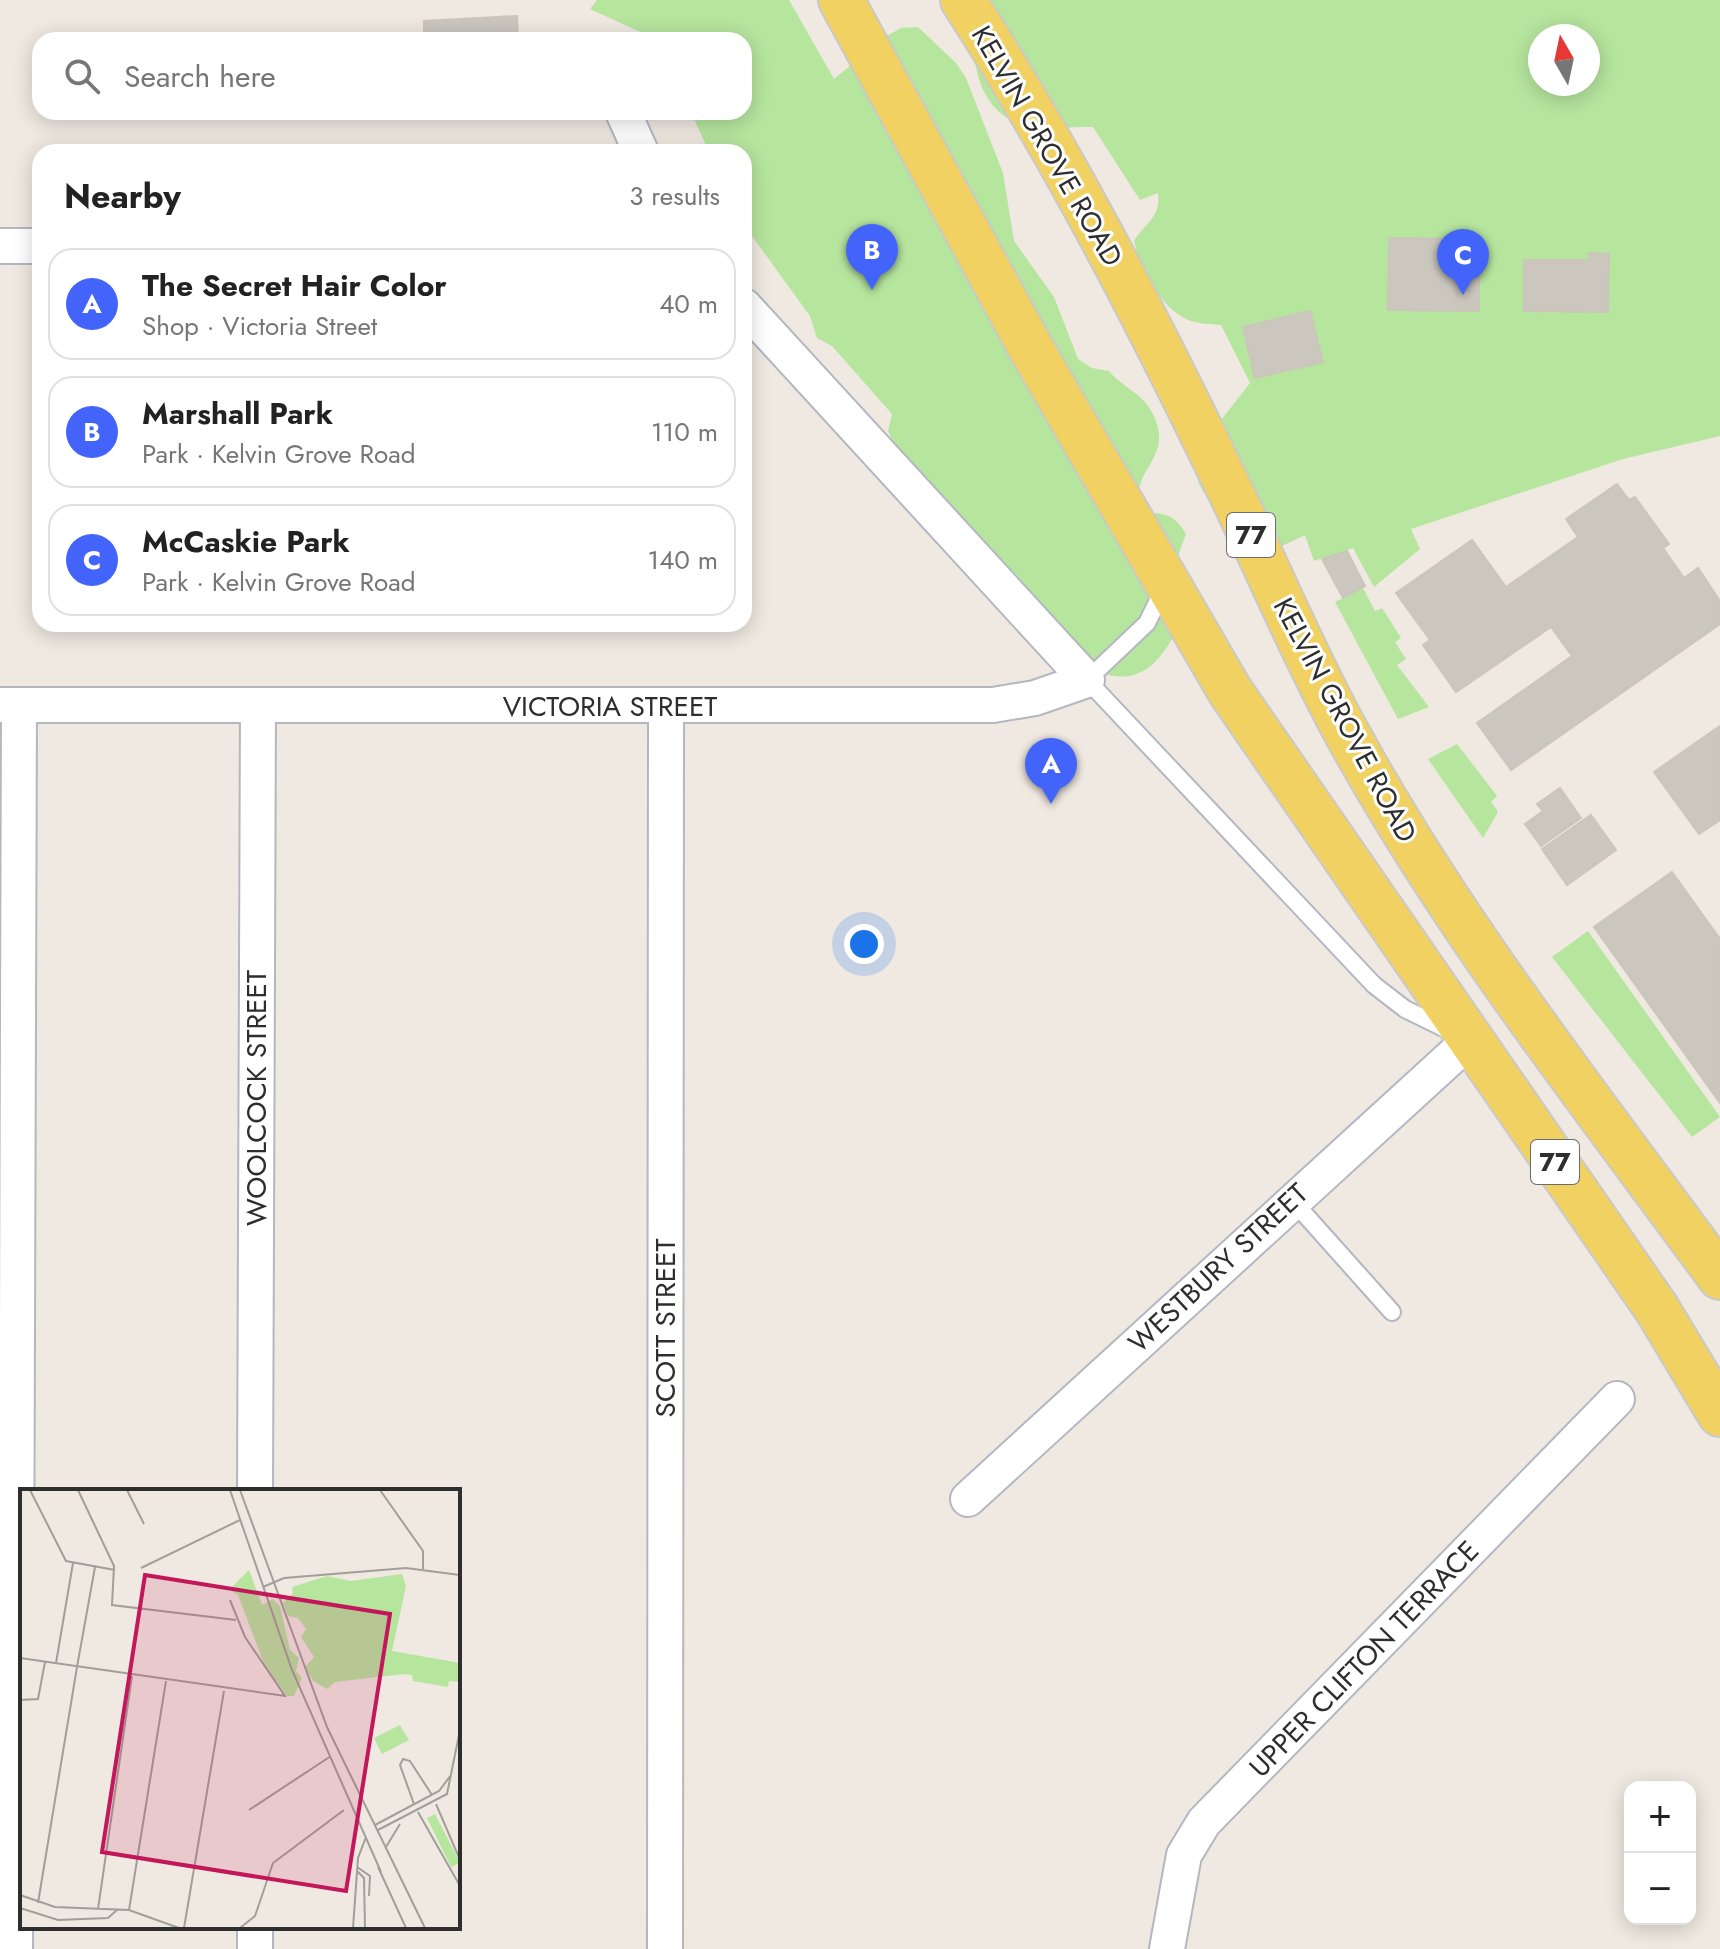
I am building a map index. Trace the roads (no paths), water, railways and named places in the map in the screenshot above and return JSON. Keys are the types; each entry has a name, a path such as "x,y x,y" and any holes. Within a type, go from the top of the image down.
{"main road":[{"name":"77","path":"841,0 1033,352 1238,704 1657,1309 1720,1414"},
{"name":"KELVIN GROVE ROAD","path":"963,0 1009,72 1135,302 1220,470 1309,662 1412,847 1488,959 1720,1277"}],"street":[{"path":"627,120 637,144"},
{"path":"0,246 32,246"},
{"path":"752,315 1087,680"},
{"name":"VICTORIA STREET","path":"10,705 993,705 1035,698 1087,680"},
{"path":"10,705 15,1949"},
{"name":"WOOLCOCK STREET","path":"255,1489 258,706"},
{"name":"SCOTT STREET","path":"665,1949 666,707"},
{"name":"WESTBURY STREET","path":"968,1499 1470,1040"},
{"name":"UPPER CLIFTON TERRACE","path":"1167,1949 1184,1855 1204,1822 1617,1399"}],"lane":[{"name":"VICTORIA STREET","path":"1087,680 1147,623 1156,610 1166,581"},
{"path":"1087,680 1374,985 1424,1021 1470,1040"},
{"path":"1292,1200 1392,1312"}],"place":[{"name":"Marshall Park","path":"872,290"},
{"name":"McCaskie Park","path":"1463,295"},
{"name":"The Secret Hair Color","path":"1051,804"}]}
